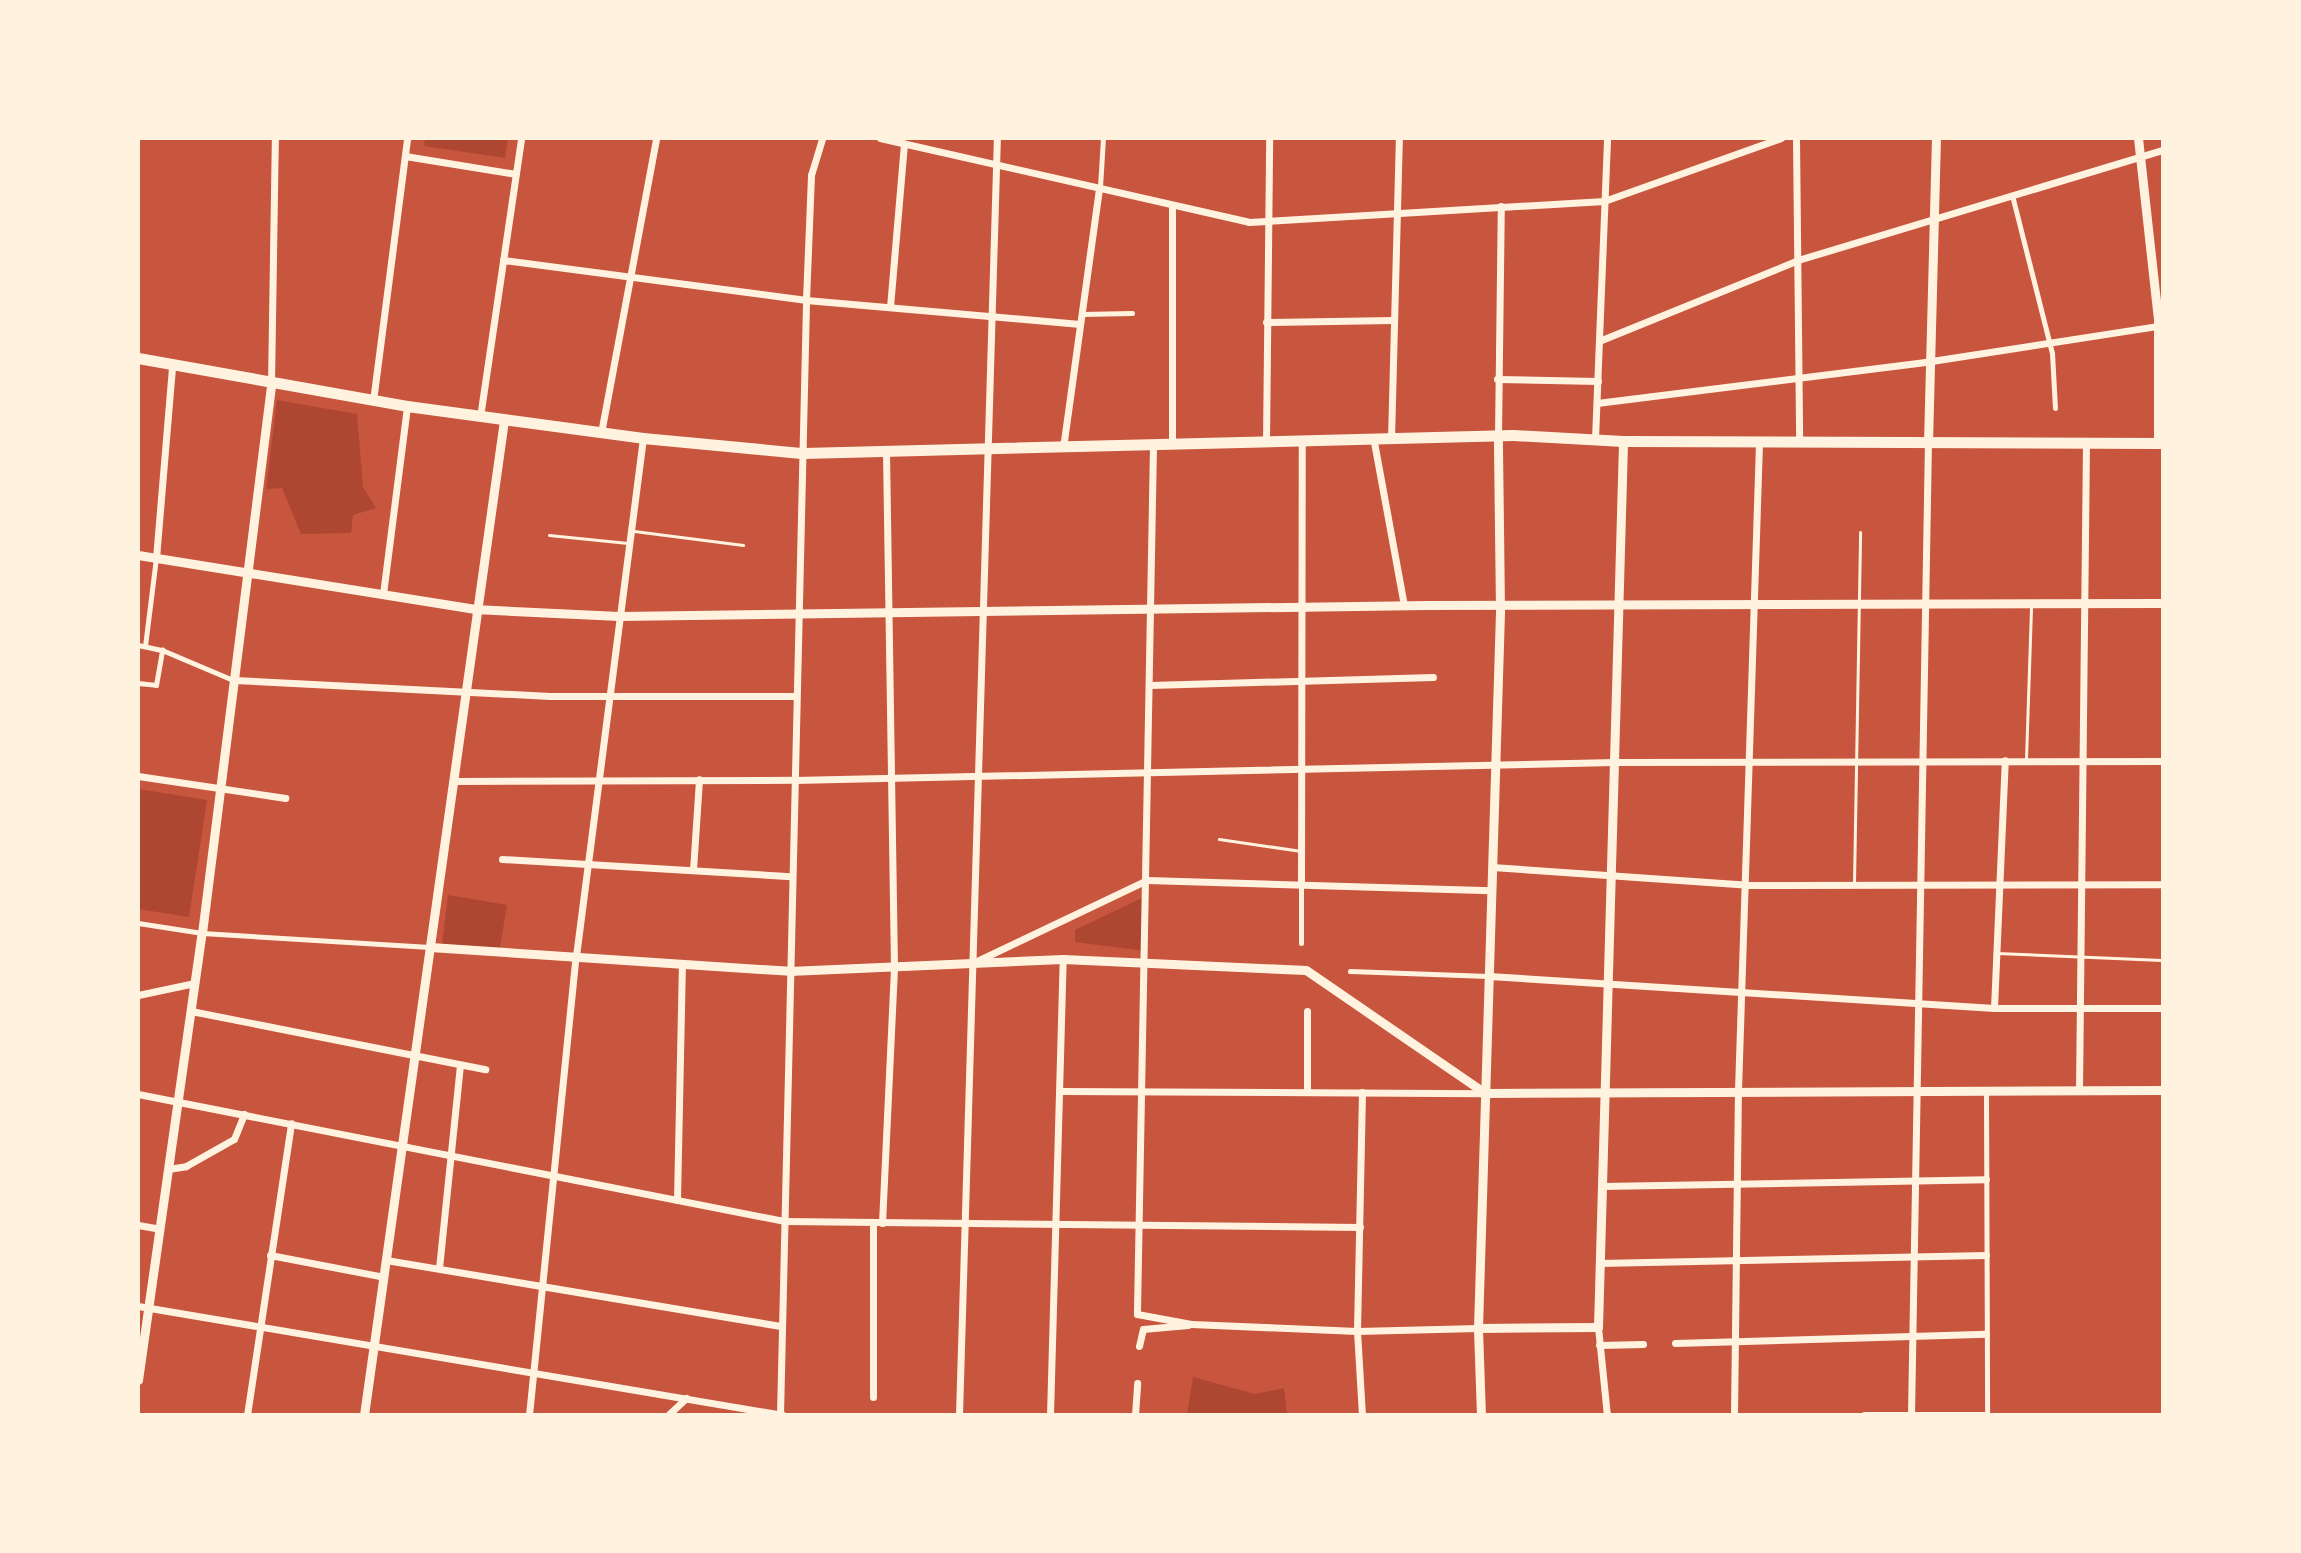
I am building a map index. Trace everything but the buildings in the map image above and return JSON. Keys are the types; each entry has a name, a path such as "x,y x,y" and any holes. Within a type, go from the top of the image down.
{"main road":[{"path":"138,358 271,386 480,417 643,438 803,453 1374,442 1498,436 1799,443 2161,443"}],"street":[{"path":"138,1380 143,1307 160,1229 202,933 271,386 275,138"},
{"path":"373,401 407,138"},
{"path":"480,417 521,138"},
{"path":"601,433 656,138"},
{"path":"143,1307 782,1415 781,1326 806,300 811,175 822,138"},
{"path":"880,138 1249,222 1604,201 1781,138"},
{"path":"959,1415 985,450 997,138"},
{"path":"1063,448 1099,188 1103,138"},
{"path":"1266,443 1269,138"},
{"path":"1391,441 1399,138"},
{"path":"1595,439 1607,138"},
{"path":"1796,138 1799,443"},
{"path":"1911,1414 1925,761 1929,361 1936,138"},
{"path":"2138,138 2161,325 2161,443"},
{"path":"890,307 904,144"},
{"path":"1599,341 1798,260 2163,150"},
{"path":"405,156 516,174"},
{"path":"2012,195 2049,344 2055,408"},
{"path":"1172,205 1172,445"},
{"path":"1481,1415 1478,1328 1500,605 1497,379 1501,206"},
{"path":"503,260 806,300 1080,324"},
{"path":"1081,314 1132,313"},
{"path":"1266,322 1394,320"},
{"path":"1597,403 1929,361 2161,325"},
{"path":"172,366 156,558 142,646 162,650 234,680 466,693 608,697 796,696"},
{"path":"1497,379 1598,381"},
{"path":"383,594 407,406"},
{"path":"364,1415 504,420"},
{"path":"529,1415 576,956 643,438"},
{"path":"1607,1415 1598,1327 1599,1263 1623,441"},
{"path":"1301,943 1302,442"},
{"path":"1374,442 1404,605"},
{"path":"1734,1415 1738,1090 1759,442"},
{"path":"2079,1090 2086,443"},
{"path":"1153,446 1139,1317 1191,1324 1357,1331 1598,1327"},
{"path":"873,1397 877,1223 894,967 886,453"},
{"path":"138,555 478,609 619,616 1404,605 2163,603"},
{"path":"138,683 156,685 162,650"},
{"path":"1150,685 1433,677"},
{"path":"453,781 794,780 1301,766 1750,760 2163,761"},
{"path":"1994,1008 2005,760"},
{"path":"138,776 285,798"},
{"path":"693,870 699,779"},
{"path":"502,859 791,876"},
{"path":"1492,867 1612,873 1747,885 2082,887 2163,884"},
{"path":"972,963 1147,880 1491,890"},
{"path":"138,923 202,933 789,971 1063,959 1147,960 1306,970 1485,1093"},
{"path":"1050,1415 1063,959"},
{"path":"677,1200 682,963"},
{"path":"1350,971 1605,982 1994,1008 2080,1011 2163,1008"},
{"path":"138,995 195,983"},
{"path":"191,1011 485,1069"},
{"path":"1307,1011 1307,1092"},
{"path":"439,1268 460,1065"},
{"path":"1864,1415 1987,1414 1986,1090"},
{"path":"1059,1091 2163,1090"},
{"path":"1362,1092 1357,1331 1362,1415"},
{"path":"138,1094 291,1123 450,1159 784,1221 1360,1227"},
{"path":"168,1169 186,1166 234,1139 244,1114"},
{"path":"247,1415 291,1123"},
{"path":"1601,1186 1986,1179"},
{"path":"138,1225 160,1229"},
{"path":"270,1255 384,1277"},
{"path":"1599,1263 1736,1263 1986,1255"},
{"path":"386,1260 781,1326"},
{"path":"1139,1346 1143,1329 1191,1324"},
{"path":"1675,1343 1986,1334"},
{"path":"1599,1345 1643,1344"},
{"path":"1135,1415 1137,1383"},
{"path":"668,1415 686,1398"}],"lane":[{"path":"630,530 743,545"},
{"path":"1854,887 1860,532"},
{"path":"549,535 628,543"},
{"path":"2026,760 2031,603"},
{"path":"1219,839 1301,851"},
{"path":"1997,953 2162,960"}],"shaded area":[{"path":"425,138 508,138 505,158 424,146"},
{"path":"277,400 357,414 363,487 376,508 353,515 351,533 301,534 282,488 266,489"},
{"path":"138,789 207,800 189,917 138,909"},
{"path":"448,895 507,905 500,948 442,945"},
{"path":"1146,896 1145,951 1075,942 1075,930"},
{"path":"1193,1377 1255,1394 1284,1388 1287,1415 1187,1415"}]}
